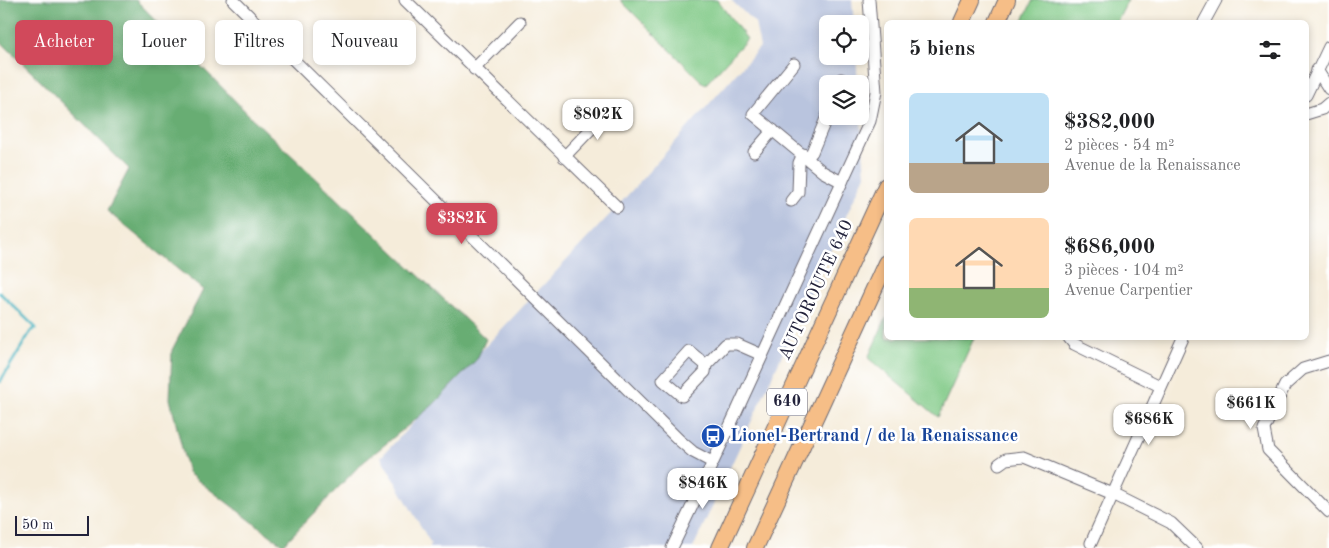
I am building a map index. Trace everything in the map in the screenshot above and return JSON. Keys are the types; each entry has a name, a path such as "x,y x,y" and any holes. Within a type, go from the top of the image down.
{"highway":[{"path":"963,20 972,0"},
{"path":"998,20 1007,0"},
{"name":"AUTOROUTE 640","path":"720,548 884,190"},
{"name":"640","path":"755,548 884,267"}],"street":[{"path":"232,0 679,440 693,452 712,462"},
{"path":"404,0 617,207"},
{"path":"672,548 864,133 875,101 875,65 869,0"},
{"path":"1205,20 1216,0"},
{"path":"474,69 520,22"},
{"path":"1309,88 1329,47"},
{"path":"794,64 754,114 823,172 842,182"},
{"path":"1317,70 1329,89"},
{"path":"1309,113 1322,109 1329,103"},
{"path":"564,157 612,107"},
{"path":"791,201 798,192 799,163 812,152 823,125"},
{"path":"754,152 774,130"},
{"path":"1071,340 1074,344 1160,386"},
{"path":"1091,543 1160,386 1183,340"},
{"path":"706,365 722,347 730,343 737,344 762,355"},
{"path":"1329,361 1303,369 1285,385 1264,429 1268,450 1329,512"},
{"path":"999,464 1006,459 1024,457 1113,494 1172,523 1196,548"}],"shaded area":[{"path":"731,0 852,0 853,15 819,15 819,65 857,65 857,75 819,75 819,125 861,125 865,175 693,548 429,548 431,544 381,457 617,207 760,47 755,23"}],"green space":[{"path":"0,0 136,0 156,20 123,20 123,65 200,65 252,118 486,339 477,359 433,405 360,465 283,545 188,473 170,399 172,350 203,290 107,211 129,169 24,65 113,65 113,20 15,20 15,56 0,41"},
{"path":"620,0 717,0 747,39 705,85"},
{"path":"1033,0 1128,0 1118,20 1023,20"},
{"path":"884,322 884,340 973,340 938,417 868,358"}],"waterway":[{"path":"0,293 36,328 31,331 0,382"}],"place":[{"name":"Lionel-Bertrand / de la Renaissance","path":"713,436"}]}
